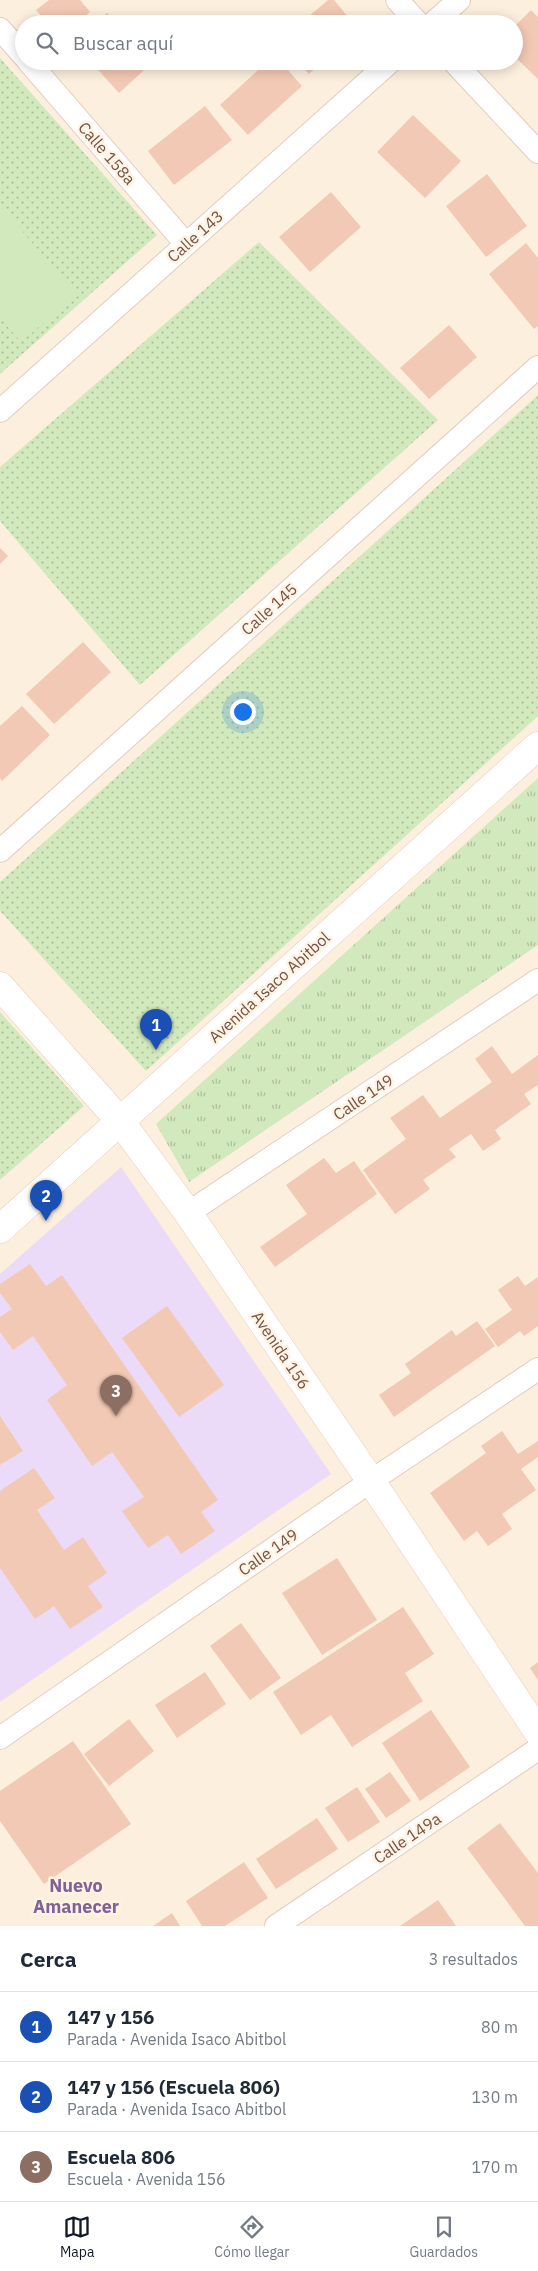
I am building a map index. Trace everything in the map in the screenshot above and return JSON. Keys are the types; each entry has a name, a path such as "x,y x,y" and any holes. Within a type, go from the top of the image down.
{"main road":[{"name":"Avenida Isaco Abitbol","path":"0,1229 538,746"},
{"name":"Avenida 156","path":"0,986 120,1121 188,1213 371,1481 538,1732"}],"street":[{"path":"397,0 411,15"},
{"path":"442,15 459,0"},
{"path":"0,29 15,46"},
{"name":"Calle 158a","path":"36,70 186,244"},
{"name":"Calle 143","path":"0,411 380,70"},
{"path":"461,70 538,152"},
{"name":"Calle 145","path":"0,851 538,367"},
{"name":"Calle 149","path":"188,1213 538,980"},
{"name":"Calle 149","path":"0,1738 371,1481 538,1369"},
{"name":"Calle 149a","path":"276,1926 538,1749"}],"shaded area":[{"path":"121,1167 331,1474 0,1702 0,1274"}],"green space":[{"path":"0,58 157,235 0,374"},
{"path":"0,206 77,294 21,342 0,318"},
{"path":"259,242 438,420 140,685 0,521 0,467"},
{"path":"538,395 538,716 146,1071 0,911 0,882"},
{"path":"538,778 538,945 189,1182 156,1124"},
{"path":"0,1012 84,1106 0,1180"}],"building":[{"path":"49,0 80,0 90,12 86,15 40,15 36,10"},
{"path":"328,0 334,0 346,15 310,15"},
{"path":"531,10 538,17 538,79 523,65 523,18"},
{"path":"98,70 144,70 119,93"},
{"path":"258,70 288,70 302,86 248,135 220,105"},
{"path":"305,70 314,70 309,74"},
{"path":"205,106 232,140 174,185 148,151"},
{"path":"413,115 461,161 425,198 377,152"},
{"path":"487,174 527,226 486,257 446,206"},
{"path":"331,192 361,227 310,272 279,237"},
{"path":"526,243 538,258 538,326 534,329 489,274"},
{"path":"449,325 477,357 429,399 400,368"},
{"path":"0,548 8,556 0,564"},
{"path":"83,642 111,672 54,724 26,694"},
{"path":"22,706 50,735 2,781 0,778 0,726"},
{"path":"492,1046 512,1074 538,1055 538,1085 524,1094 531,1104 495,1130 501,1139 483,1151 471,1134 449,1149 456,1157 423,1180 430,1189 395,1214 363,1170 406,1139 390,1118 423,1095 440,1118 492,1082 475,1059"},
{"path":"324,1158 336,1173 354,1161 377,1194 275,1267 260,1247 307,1214 286,1185"},
{"path":"30,1264 46,1286 62,1275 218,1500 201,1512 215,1531 181,1554 168,1535 148,1548 122,1511 144,1497 112,1452 92,1466 47,1400 67,1385 33,1336 13,1350 0,1332 0,1317 12,1309 0,1293 0,1284"},
{"path":"518,1276 525,1286 538,1277 538,1326 524,1336 520,1331 498,1347 485,1329 512,1310 498,1290"},
{"path":"167,1306 224,1385 179,1417 122,1338"},
{"path":"477,1321 495,1346 394,1417 379,1395 411,1373 405,1364 452,1330 456,1336"},
{"path":"0,1416 23,1451 0,1465"},
{"path":"502,1431 518,1454 538,1441 538,1457 521,1469 536,1490 502,1514 512,1529 488,1546 477,1531 464,1541 430,1493 486,1453 481,1446"},
{"path":"34,1468 55,1498 37,1510 64,1550 83,1537 107,1573 88,1586 103,1607 70,1629 54,1606 35,1619 0,1568 0,1491"},
{"path":"337,1558 377,1620 322,1655 282,1593"},
{"path":"403,1607 434,1654 405,1673 423,1701 352,1747 331,1715 301,1735 273,1692"},
{"path":"241,1623 281,1678 250,1700 210,1646"},
{"path":"538,1662 538,1680 530,1668"},
{"path":"205,1672 226,1704 177,1738 155,1705"},
{"path":"431,1710 470,1767 420,1801 382,1743"},
{"path":"129,1719 154,1751 109,1786 84,1754"},
{"path":"73,1741 131,1824 44,1884 0,1821 0,1791"},
{"path":"390,1772 411,1801 386,1818 365,1789"},
{"path":"357,1787 380,1822 348,1842 325,1808"},
{"path":"317,1818 338,1849 276,1889 256,1859"},
{"path":"500,1823 538,1873 538,1926 525,1926 467,1848"},
{"path":"244,1862 268,1898 225,1926 202,1926 186,1901"},
{"path":"438,1900 456,1926 400,1926"},
{"path":"172,1913 180,1926 153,1926"}],"place":[{"name":"147 y 156","path":"156,1050"},
{"name":"147 y 156 (Escuela 806)","path":"46,1221"},
{"name":"Escuela 806","path":"116,1416"}],"district":[{"name":"Nuevo Amanecer","path":"76,1896"}]}
